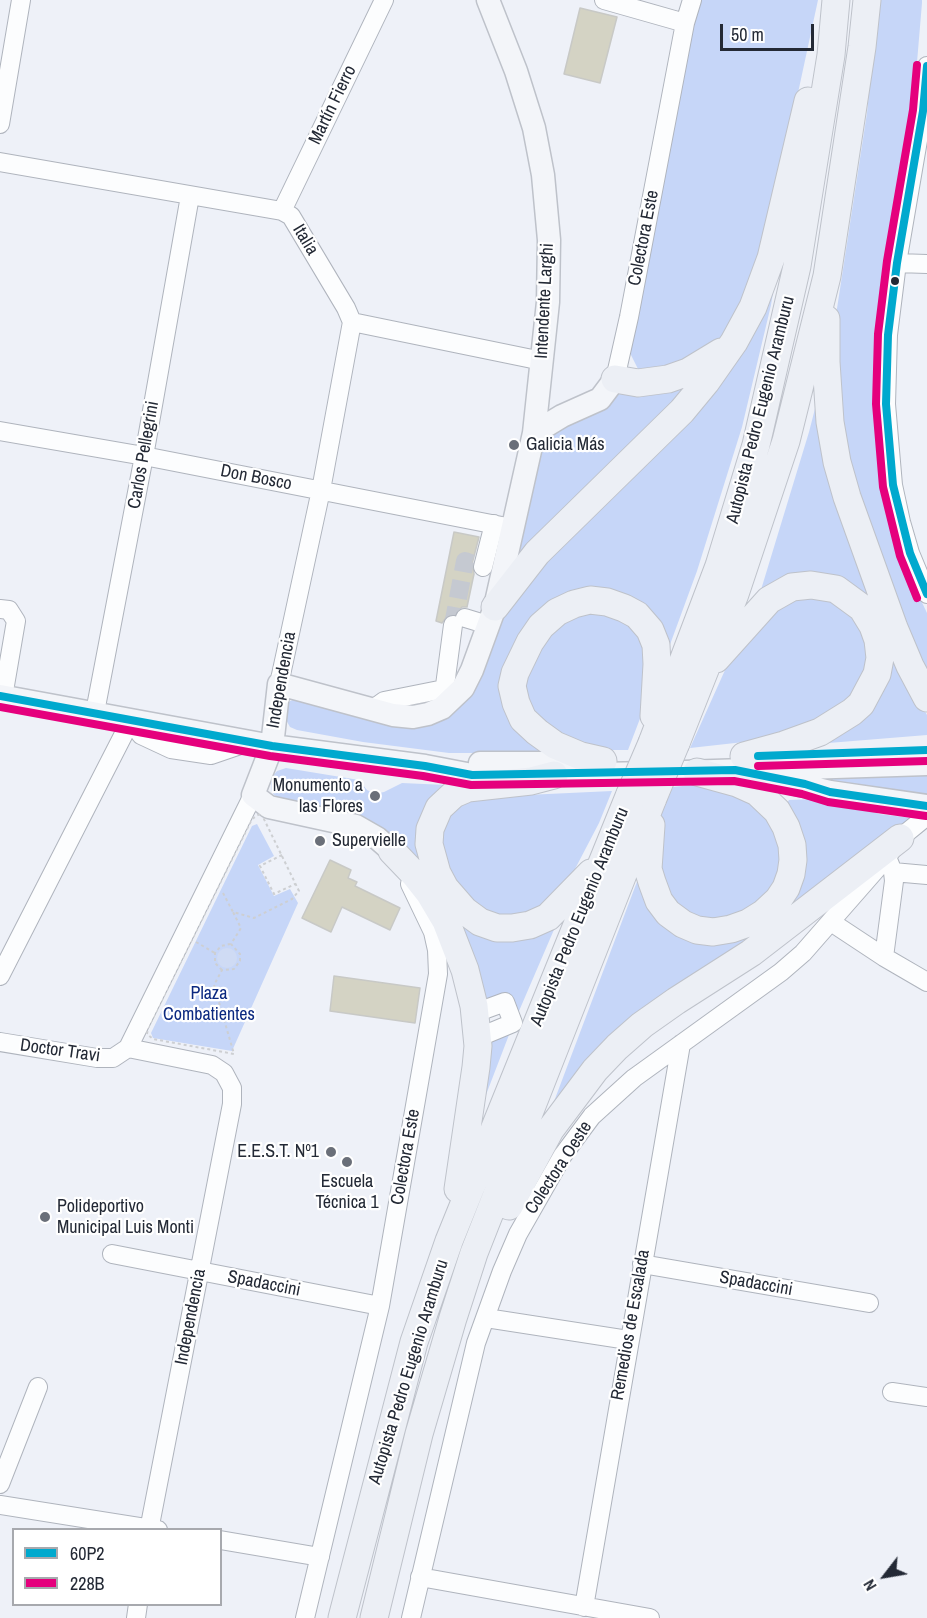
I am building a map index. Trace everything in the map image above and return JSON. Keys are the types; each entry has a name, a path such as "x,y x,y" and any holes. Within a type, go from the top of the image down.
{"highway":[{"path":"491,616 537,554 682,411 734,342 753,307 771,258 831,0"},
{"name":"Autopista Pedro Eugenio Aramburu","path":"374,1618 419,1434 453,1318 642,796 664,743 756,445 797,266 831,55 836,0"},
{"path":"867,0 862,47 826,276 830,422 837,462 847,497 894,628 927,698"},
{"name":"Autopista Pedro Eugenio Aramburu","path":"664,743 703,674 735,594 786,441 826,276"},
{"path":"615,379 638,383 668,379 707,362 734,342"},
{"path":"703,674 755,614 770,600 792,587 820,585 836,589 862,608 873,626 878,640 880,658 877,674 861,704 820,732 739,763"},
{"path":"603,761 581,756 555,745 524,719 516,703 513,686 515,673 530,642 541,626 557,612 574,604 590,600 607,602 636,615 650,630 656,645 664,743"},
{"path":"642,796 648,869 659,901 668,913 683,924 697,930 713,932 748,923 771,906 786,888 791,874 792,845 786,827 777,812 757,792 737,783 697,772"},
{"path":"554,775 531,781 468,788 454,794 439,808 430,829 429,844 431,858 445,888 455,902 480,922 497,928 530,925 548,917 604,859"},
{"name":"Autopista Pedro Eugenio Aramburu","path":"342,1618 411,1352 448,1241 604,859 642,796"},
{"path":"392,851 430,894 446,921 465,970 476,1025 474,1092 448,1241"},
{"path":"453,1318 549,1130 595,1070 642,1025 894,856"}],"main road":[{"name":"Intendente Larghi","path":"491,616 487,568 534,433 548,302 549,240 543,175 534,128 492,1"},
{"path":"542,361 546,383 551,394 558,401 568,405 585,405"},
{"name":"Colectora Este","path":"534,433 551,421 600,399 615,379"},
{"path":"279,684 393,715 413,717 463,688 472,670 491,616"},
{"name":"Independencia","path":"253,795 272,746 279,684"},
{"path":"1,697 95,712 272,746 425,766 472,775 697,772 739,763 927,750"},
{"path":"425,766 603,761 927,764"},
{"path":"739,763 830,792 927,806"},
{"name":"Colectora Este","path":"253,795 269,807 356,826 377,838 392,851"}],"street":[{"path":"0,124 21,0"},
{"name":"Martín Fierro","path":"282,211 384,0"},
{"path":"604,0 685,23"},
{"name":"Colectora Este","path":"615,379 627,328 685,23 692,0"},
{"path":"927,66 923,111 897,263 888,335 886,404 893,484 901,522 910,553 927,594"},
{"name":"Italia","path":"0,162 282,211 291,216 352,322"},
{"name":"Carlos Pellegrini","path":"95,712 144,456 190,196"},
{"path":"897,263 927,264"},
{"path":"352,322 542,361"},
{"name":"Independencia","path":"279,684 321,490 352,322"},
{"name":"Don Bosco","path":"0,431 144,456 503,526"},
{"path":"0,609 9,610 16,621 1,697"},
{"path":"443,698 459,622 491,616"},
{"path":"1,971 130,720"},
{"name":"Independencia","path":"128,1048 253,795"},
{"name":"Colectora Oeste","path":"411,1618 476,1343 518,1234 578,1133 592,1116 634,1078 781,972 803,953 894,856 927,816"},
{"name":"Colectora Este","path":"305,1618 380,1306 438,974 437,950 433,932 416,894 392,851"},
{"path":"884,957 894,881 894,856 927,875"},
{"path":"831,922 927,982"},
{"name":"Doctor Travi","path":"0,1042 97,1058 113,1058 128,1048 212,1065 224,1073 229,1081 232,1088 232,1104"},
{"name":"Remedios de Escalada","path":"584,1607 628,1340 681,1044"},
{"name":"Independencia","path":"152,1528 232,1104"},
{"name":"Spadaccini","path":"112,1254 380,1306"},
{"name":"Spadaccini","path":"642,1264 869,1303"},
{"path":"486,1318 628,1340"},
{"path":"0,1484 38,1388"},
{"path":"892,1392 927,1397"},
{"path":"0,1505 146,1528"},
{"path":"222,1540 320,1557"},
{"path":"420,1577 545,1609 584,1607 650,1618"}],"path":[{"path":"222,970 214,985 234,1054 153,1040 147,1034 191,939 252,819 261,813 299,891 292,899 254,918 233,912"},
{"path":"282,855 260,866 274,894 295,884"},
{"path":"214,953 221,946 231,944 241,928 218,885"},
{"path":"191,939 214,953"},
{"path":"214,953 215,963 222,970 234,969 240,962 240,954 231,944"}],"green space":[{"path":"699,0 818,0 759,274 726,334 688,365 640,373 630,353"},
{"path":"878,0 922,0 906,157 880,299 874,358 875,413 893,528 907,571 927,613 927,690 845,481 834,328 867,113"},
{"path":"784,228 771,305 742,427 697,571 668,650 605,596 515,649 540,751 537,753 449,753 363,742 290,727 285,718 286,707 290,701 296,699 434,720 501,610 689,413"},
{"path":"698,378 510,574 541,443 551,431 612,395 651,391"},
{"path":"819,393 913,690 927,715 927,735 816,744 879,681 859,600 760,593"},
{"path":"810,593 856,612 872,657 840,714 753,741 690,748 730,659 766,612"},
{"path":"577,607 623,613 648,647 641,716 628,750 589,750 530,720 520,670 527,656"},
{"path":"286,768 359,780 367,790 375,794 402,783 446,785 431,806 463,922 559,918 516,1018 478,1007 417,871 274,795 271,790 271,778 277,771"},
{"path":"927,772 927,800 817,777"},
{"path":"692,785 709,787 746,800 780,827 780,887 725,927 672,913 655,850 661,814 673,787"},
{"path":"612,791 599,823 563,892 541,911 496,922 450,888 438,823 462,798"},
{"path":"814,799 856,805 879,814 912,818 550,1112 638,879 690,937 787,897 782,811 789,800"},
{"name":"Plaza Combatientes","path":"257,824 274,856 258,865 274,896 290,889 298,903 232,1051 153,1038 151,1033 252,826"},
{"path":"512,1027 479,1113 483,1040"}],"shaded area":[{"path":"223,948 231,948 237,954 237,962 231,968 223,968 217,962 217,954"}],"building":[{"path":"580,8 617,17 600,83 564,74"},
{"path":"454,532 479,537 472,564 474,574 467,607 462,607 455,614 448,615 442,623 436,621"},
{"path":"330,860 351,870 348,878 357,882 355,886 400,908 390,930 342,907 331,932 302,918"},
{"path":"334,976 420,988 415,1023 330,1011"}],"tunnel":[{"path":"453,625 465,561 476,565"}],"transit line":[{"name":"228B","path":"917,65 913,110 887,261 878,334 876,404 883,487 900,556 917,598"},
{"name":"60P2","path":"927,66 923,111 897,263 888,335 886,404 893,485 910,553 927,594"},
{"name":"60P2","path":"0,696 272,746 425,766 472,775 735,770 805,784 830,792 927,806"},
{"name":"228B","path":"0,707 270,756 423,776 471,785 734,781 802,794 828,802 926,816"},
{"name":"60P2","path":"758,756 927,750"},
{"name":"228B","path":"758,766 927,761"}],"place":[{"name":"Galicia Más","path":"514,445"},
{"name":"Monumento a las Flores","path":"375,796"},
{"name":"Supervielle","path":"320,841"},
{"name":"E.E.S.T. Nº1","path":"331,1152"},
{"name":"Escuela Técnica 1","path":"347,1162"},
{"name":"Polideportivo Municipal Luis Monti","path":"45,1217"}]}
